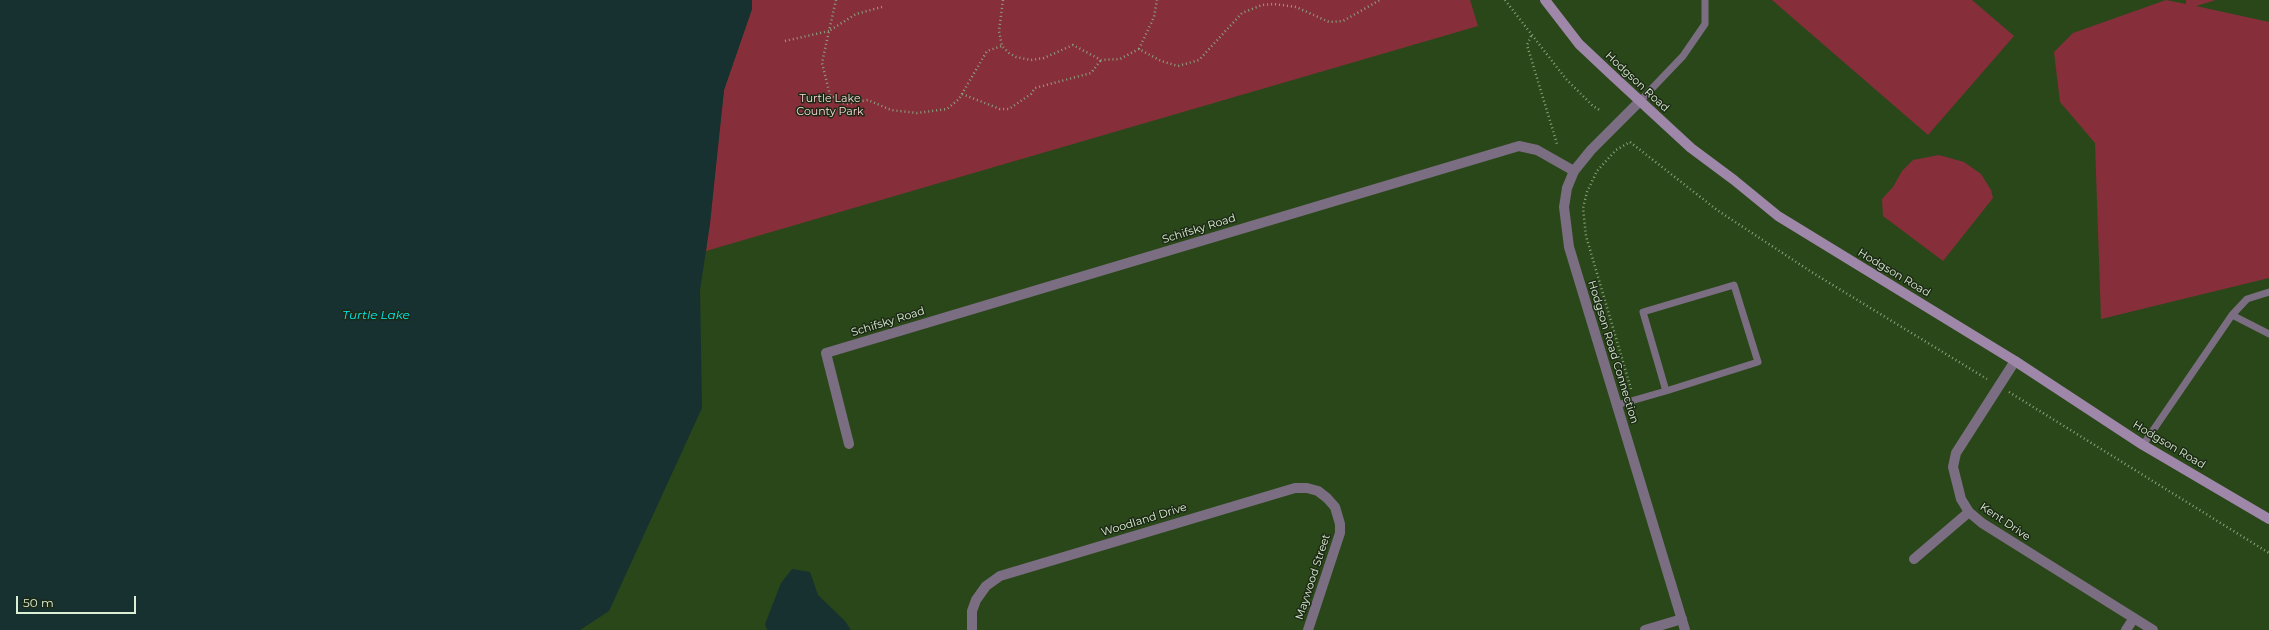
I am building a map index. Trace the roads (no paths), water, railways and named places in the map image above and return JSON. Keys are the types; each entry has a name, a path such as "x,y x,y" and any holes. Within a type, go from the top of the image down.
{"main road":[{"name":"Hodgson Road","path":"1545,0 1579,44 1640,102 1691,148 1734,180 1778,216 2015,361 2143,445 2269,519"}],"street":[{"name":"Hodgson Road Connection","path":"1640,102 1590,150 1574,171 1567,188 1564,207 1569,247 1685,630"},
{"name":"Schifsky Road","path":"849,444 826,353 1519,146 1537,150 1574,171"},
{"name":"Kent Drive","path":"2015,361 1956,453 1953,467 1960,499 1969,512 1982,523 2153,630"},
{"name":"Woodland Drive","path":"972,630 972,611 976,600 986,586 1000,576 1295,488"},
{"name":"Maywood Street","path":"1295,488 1312,490 1327,498 1335,507 1340,524 1340,533 1308,630"},
{"path":"1914,559 1969,512"},
{"path":"2126,630 2134,618"},
{"path":"1645,630 1682,619"}],"lane":[{"path":"1640,102 1683,56 1705,24 1705,0"},
{"path":"1617,405 1666,391 1758,362 1734,285 1643,312 1666,391"},
{"path":"2143,445 2232,315 2247,299 2269,292"},
{"path":"2232,315 2269,334"}],"water":[{"name":"Turtle Lake","path":"0,0 752,0 752,9 724,90 710,224 700,290 702,408 609,611 580,630 0,630"},
{"path":"792,569 810,572 818,595 845,621 851,630 767,630 765,624 781,583"}],"park label":[{"name":"Turtle Lake County Park","path":"830,105"}]}
